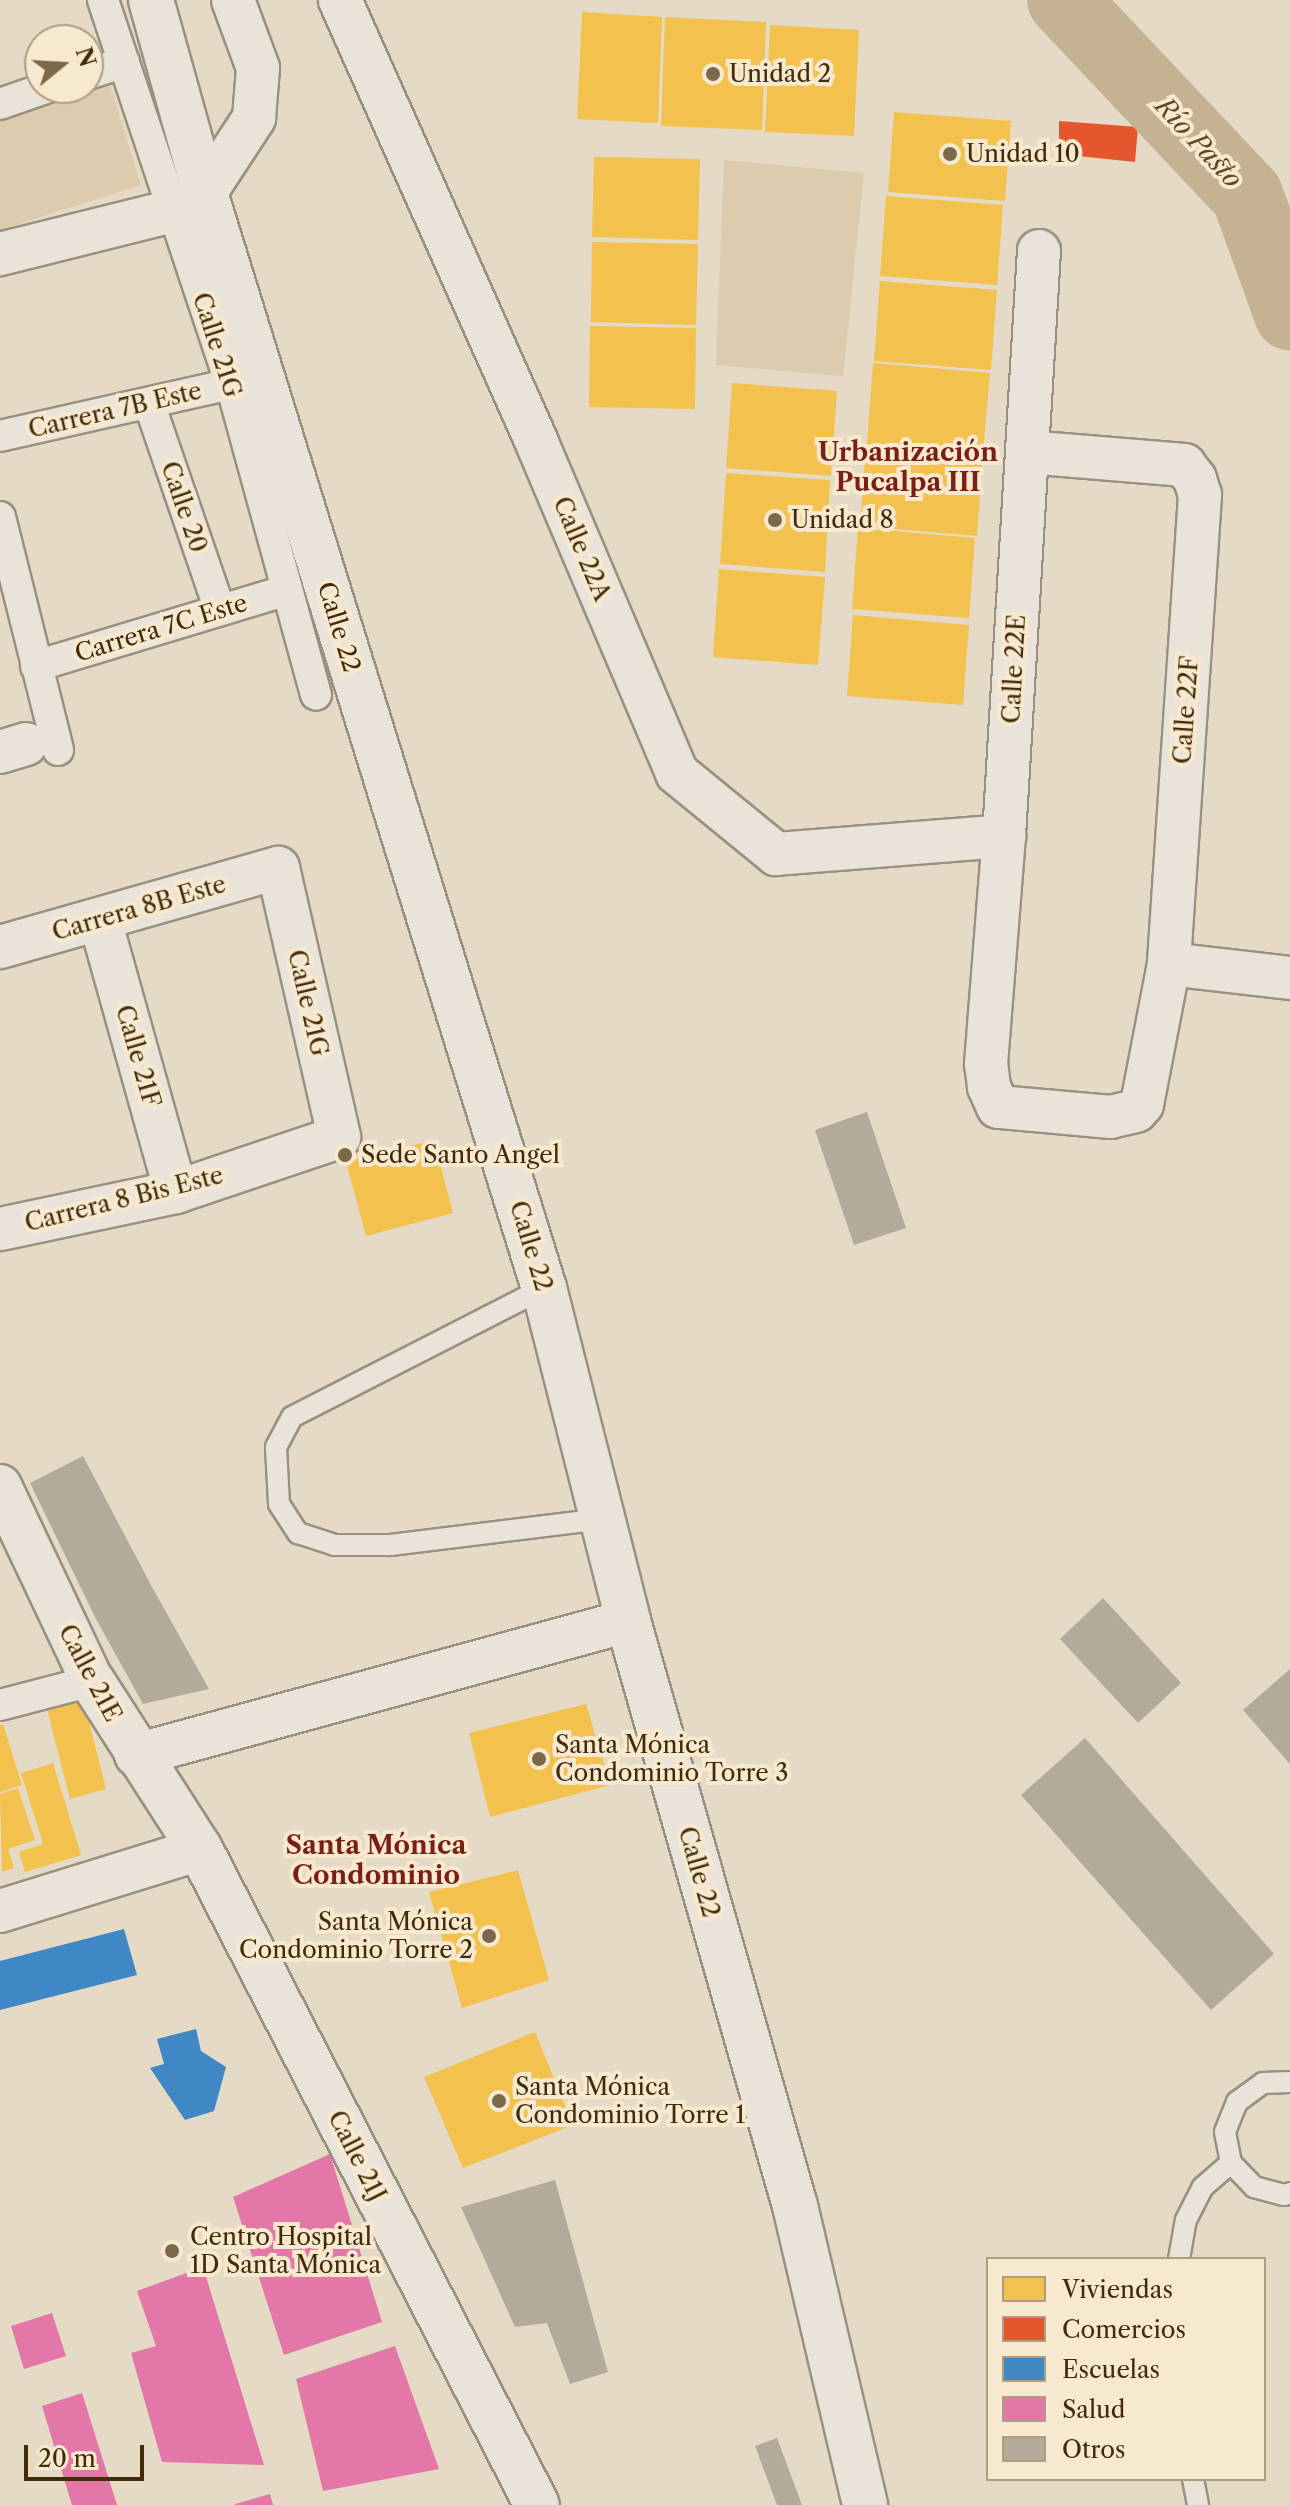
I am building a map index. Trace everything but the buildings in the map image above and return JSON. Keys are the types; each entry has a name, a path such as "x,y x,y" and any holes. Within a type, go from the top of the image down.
{"main road":[{"name":"Calle 22","path":"151,0 188,202 544,1288 628,1621 795,2206 865,2505"},
{"name":"Calle 21E","path":"92,1681 136,1755 200,1849"},
{"name":"Calle 21J","path":"200,1849 537,2505"}],"street":[{"name":"Calle 21G","path":"103,0 124,62 188,202 231,384 316,695"},
{"path":"0,254 188,202 254,118 258,68 233,0"},
{"name":"Calle 22A","path":"340,0 531,429 677,773 776,854 1004,836"},
{"path":"104,69 124,62"},
{"path":"0,104 24,96"},
{"name":"Calle 22E","path":"1039,251 1004,836 986,1064 989,1087 998,1107 1111,1117 1136,1111"},
{"name":"Carrera 7B Este","path":"0,436 231,384"},
{"name":"Calle 20","path":"149,403 220,610"},
{"name":"Calle 22F","path":"1027,452 1184,465 1195,479 1200,495 1169,964 1142,1104 1136,1111"},
{"path":"0,517 36,666 28,749"},
{"name":"Carrera 7C Este","path":"36,666 287,590"},
{"name":"Calle 21G","path":"278,868 339,1137"},
{"name":"Carrera 8B Este","path":"0,947 278,868"},
{"name":"Calle 21F","path":"100,920 176,1192"},
{"path":"1169,964 1290,978"},
{"name":"Carrera 8 Bis Este","path":"0,1229 176,1192 339,1137"},
{"name":"Calle 21E","path":"4,1510 92,1681"},
{"path":"136,1755 628,1621"},
{"path":"0,1705 92,1681"},
{"path":"0,1911 200,1849"}],"lane":[{"path":"544,1288 292,1417 276,1447 279,1504 298,1533 334,1545 390,1545 602,1519"},
{"path":"1290,2082 1263,2083 1237,2102 1225,2132 1231,2163 1254,2187 1284,2195 1290,2193"},
{"path":"1179,2257 1186,2220 1203,2187 1231,2163"},
{"path":"1193,2481 1198,2505"}],"shaded area":[{"path":"109,82 141,185 0,230 0,116 38,104 104,104 104,84"},
{"path":"724,160 864,173 843,376 716,365"}],"waterway":[{"name":"Río Pasto","path":"1063,0 1247,195 1290,314"}],"place":[{"name":"Unidad 2","path":"713,74"},
{"name":"Unidad 10","path":"950,154"},
{"name":"Unidad 8","path":"775,520"},
{"name":"Sede Santo Angel","path":"345,1155"},
{"name":"Santa Mónica Condominio Torre 3","path":"539,1759"},
{"name":"Santa Mónica Condominio Torre 2","path":"489,1936"},
{"name":"Santa Mónica Condominio Torre 1","path":"499,2101"},
{"name":"Centro Hospital 1D Santa Mónica","path":"172,2251"}],"district":[{"name":"Urbanización Pucalpa III","path":"908,468"},
{"name":"Santa Mónica Condominio","path":"376,1861"}]}
